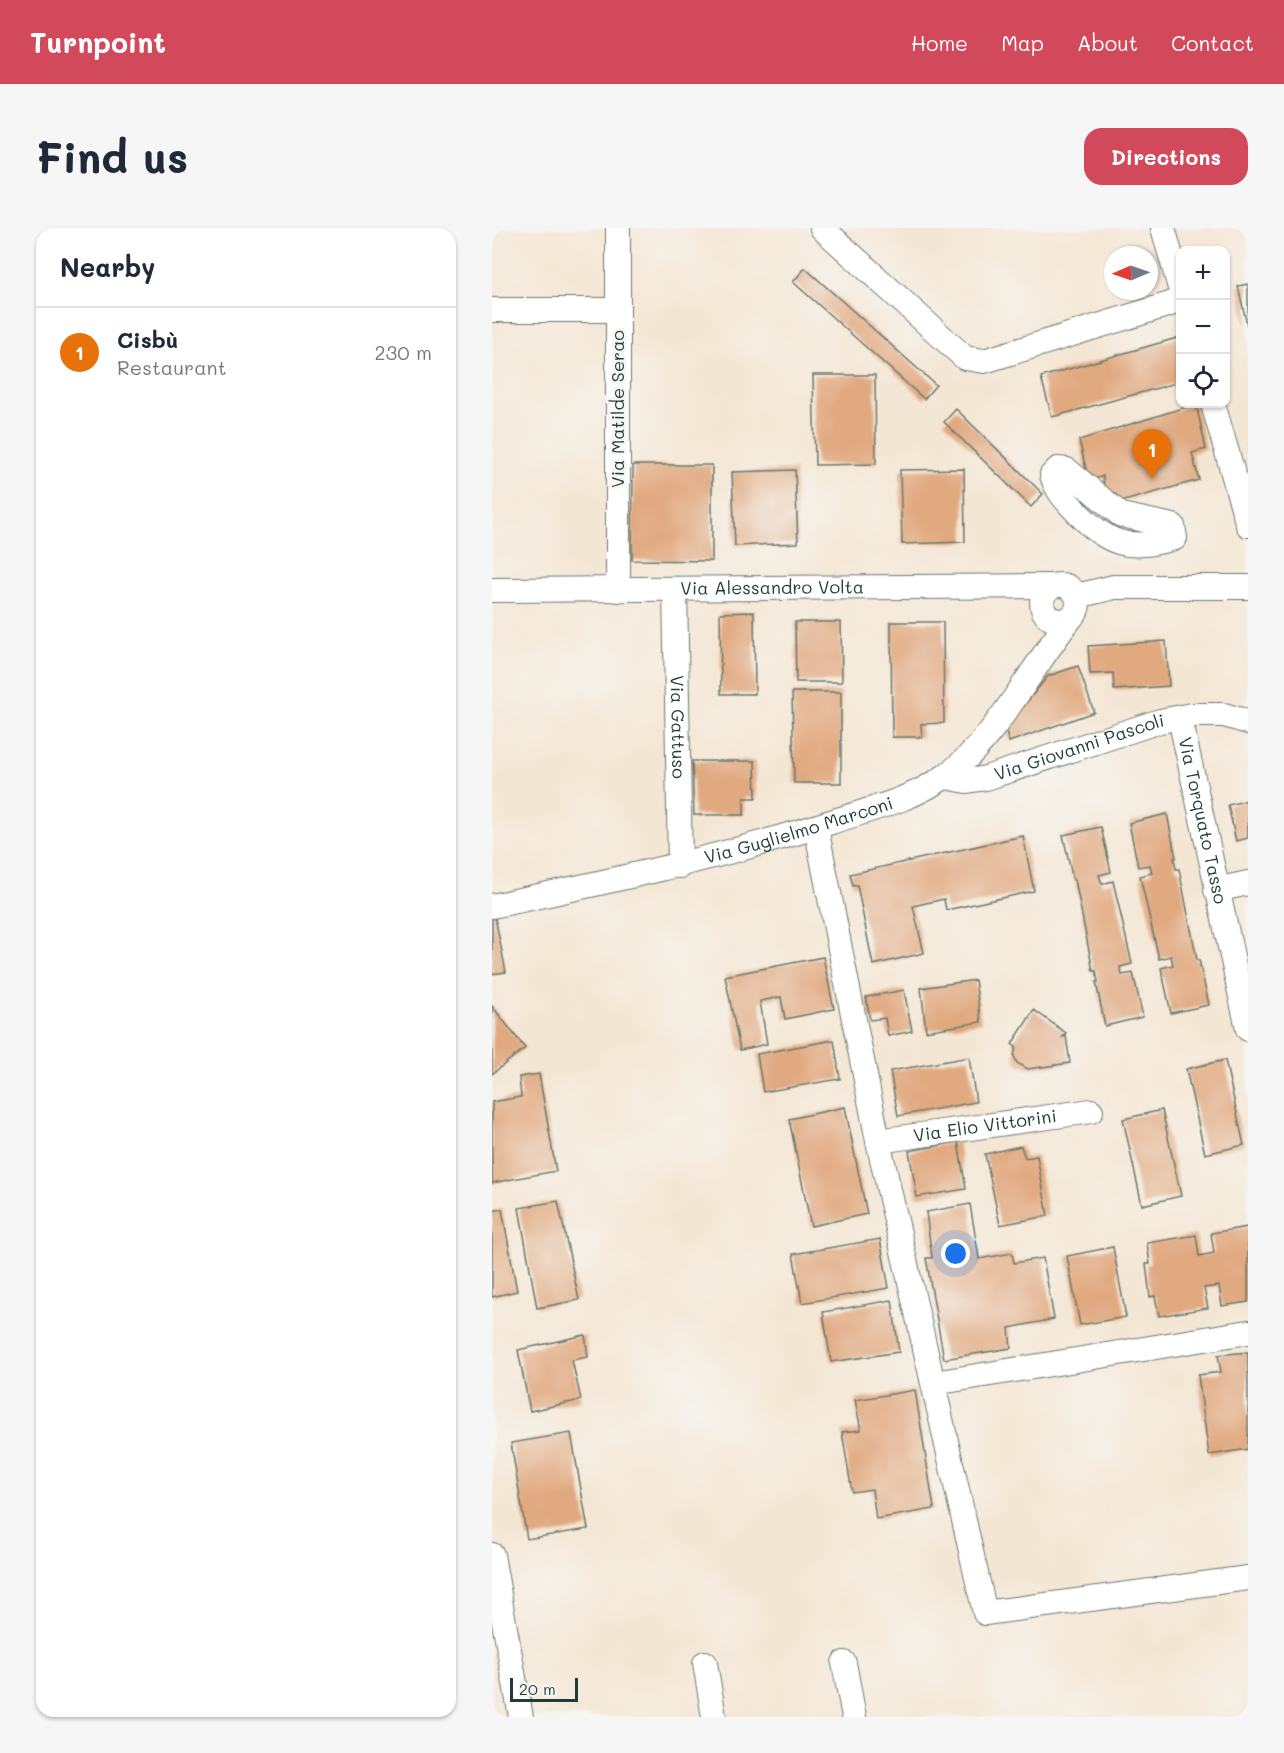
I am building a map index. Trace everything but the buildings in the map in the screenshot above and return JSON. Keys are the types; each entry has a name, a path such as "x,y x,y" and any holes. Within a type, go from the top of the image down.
{"street":[{"name":"Via Matilde Serao","path":"618,228 618,590"},
{"path":"822,228 965,358 984,361 1176,302"},
{"path":"1163,228 1176,274"},
{"path":"492,310 618,310"},
{"path":"1214,408 1239,514"},
{"path":"1058,470 1067,470 1121,515 1173,526 1175,538 1146,546 1117,542 1096,532 1064,498 1056,487 1052,475 1058,470"},
{"path":"1065,611 1114,587 1171,577 1248,587"},
{"name":"Via Alessandro Volta","path":"492,590 1052,586 1069,588 1065,611"},
{"name":"Via Gattuso","path":"675,589 680,866"},
{"name":"Via Guglielmo Marconi","path":"492,906 680,866 893,802 945,777 974,750 1045,651 1065,611"},
{"name":"Via Giovanni Pascoli","path":"945,777 967,781 986,778 1121,733 1180,718 1224,716 1248,722"},
{"name":"Via Torquato Tasso","path":"1180,718 1248,1029"},
{"path":"816,827 878,1141 985,1613 1248,1578"},
{"path":"1216,890 1248,883"},
{"name":"Via Elio Vittorini","path":"878,1141 1091,1111"},
{"path":"934,1383 1248,1332"},
{"path":"492,1555 521,1717"},
{"path":"705,1663 714,1717"},
{"path":"844,1663 854,1717"}],"place":[{"name":"Cisbù","path":"1152,479"}]}
